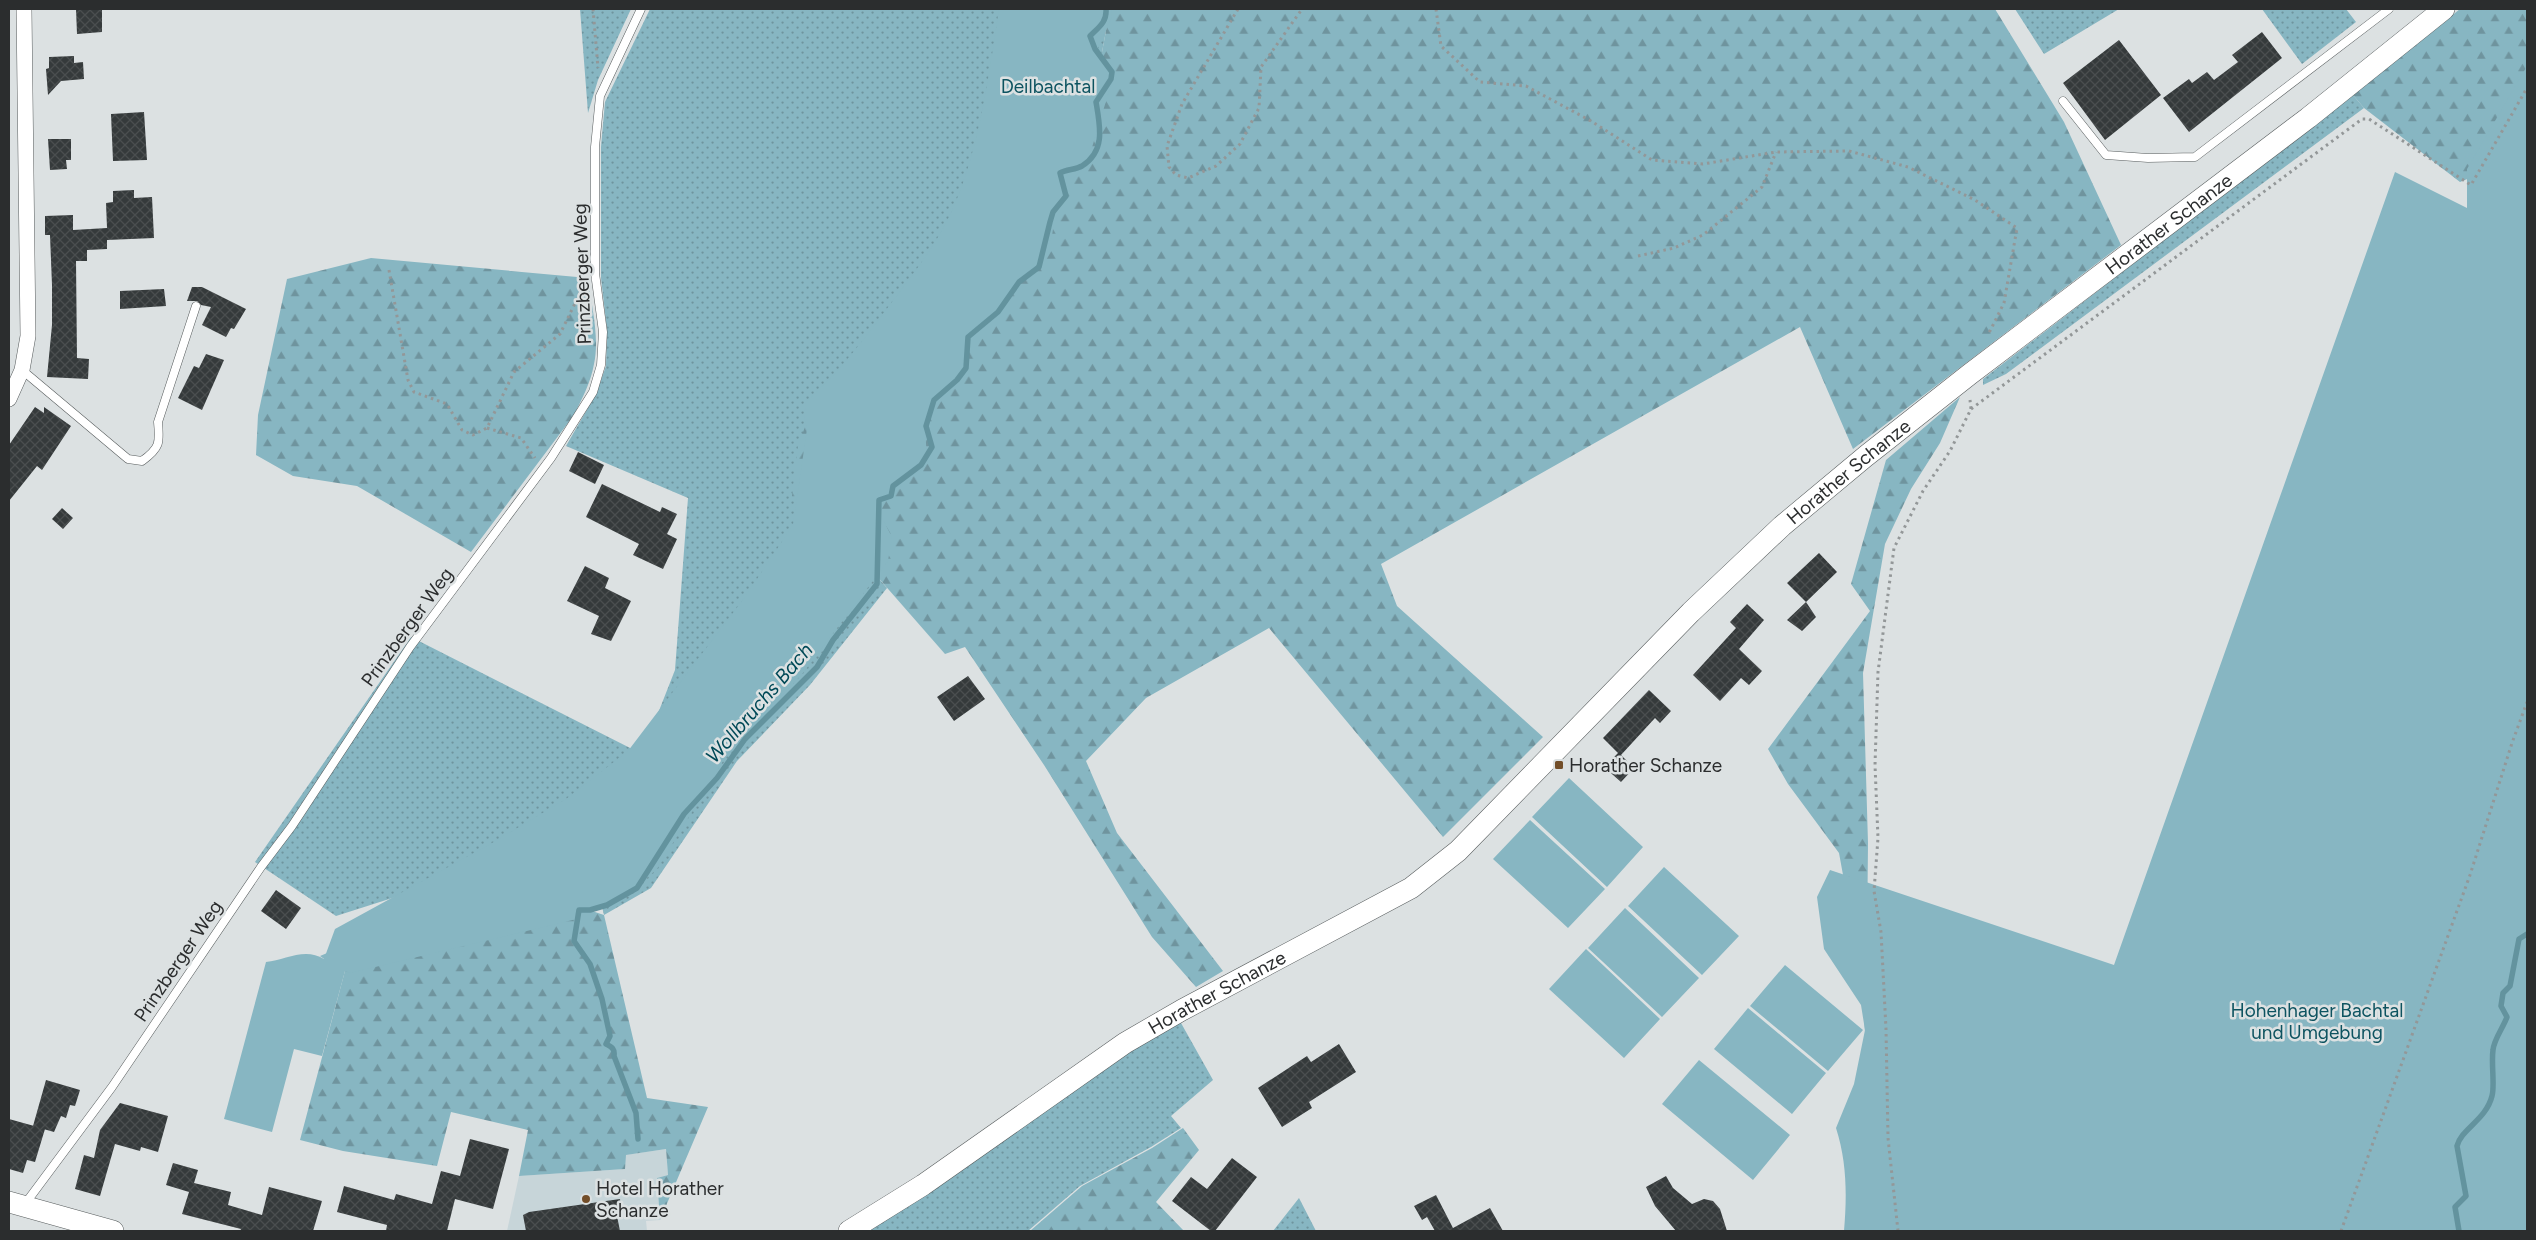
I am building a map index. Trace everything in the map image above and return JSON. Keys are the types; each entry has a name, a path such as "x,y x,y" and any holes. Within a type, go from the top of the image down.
{"main road":[{"name":"Horather Schanze","path":"849,1231 923,1185 1125,1043 1182,1010 1411,888 1458,851 1691,612 1782,526 1866,456 1970,374 2308,118 2444,9"},
{"path":"16,1204 113,1231"}],"street":[{"path":"9,399 22,370 28,336 24,9"}],"lane":[{"name":"Prinzberger Weg","path":"16,1204 112,1087 261,867 292,826 410,647 543,469 583,409 592,392 601,365 603,332 595,273 595,147 600,96 641,9"},
{"path":"2063,101 2106,155 2148,158 2195,157 2390,9"},
{"path":"22,370 128,459 142,461 155,452 160,439 158,422 196,306"}],"path":[{"path":"593,9 600,96"},
{"path":"1238,9 1182,104 1167,146 1169,167 1176,175 1188,178 1216,166 1240,144 1259,108 1262,67 1302,9"},
{"path":"1436,9 1441,46 1480,82 1526,86 1592,121 1652,160 1703,164 1776,152 1849,151 1908,167 1974,200 2016,228 2004,303 1988,335"},
{"path":"1898,1231 1888,1138 1886,1030 1881,932 1874,892 1878,838 1875,765 1878,672 1894,548 1923,491 1950,450 1971,409 2362,119 2369,120 2471,185 2527,88"},
{"path":"1638,256 1674,248 1703,235 1762,187 1776,152"},
{"path":"389,270 408,380 414,392 446,404 462,430 473,435 487,428 514,372 560,334 580,290 595,273"},
{"path":"1970,374 1971,409"},
{"path":"487,428 520,438 543,469"},
{"path":"2341,1231 2470,875 2527,702"}],"shaded area":[{"name":"Hotel Horather Schanze","path":"666,1149 668,1175 657,1178 660,1220 646,1221 647,1231 507,1231 519,1176 625,1169 625,1155"}],"green space":[{"path":"580,9 631,9 598,80 588,113"},
{"path":"650,9 1110,9 1090,117 847,542 887,588 810,685 737,761 651,888 604,915 598,890 527,855 336,916 255,862 411,637 642,754 675,670 688,498 566,446 596,394 606,366 607,330 601,278 601,147 605,102"},
{"name":"Deilbachtal","path":"999,9 1112,9 1111,19 1098,48 1113,78 1087,164 1073,179 1068,192 1056,208 1052,236 1046,250 1014,288 1002,308 968,339 959,378 939,399 928,417 925,428 927,458 924,467 919,472 898,483 881,507 881,516 892,537 888,561 803,673 725,758 657,869 622,900 581,914 581,918 350,973 345,971 322,1056 294,1049 272,1132 224,1119 266,962 302,954 310,954 324,959 335,929 492,843 566,799 628,751 745,597 793,525 807,429 804,417 806,402 853,352 874,325 923,260 948,219 975,144"},
{"path":"1110,9 1995,9 2064,122 2121,245 1853,449 1800,327 1381,564 1397,606 1543,737 1443,837 1269,628 1146,698 1086,761 1117,833 1223,971 1196,987 1152,937 1044,765 965,647 945,654 847,542 806,538 792,496 798,446 817,394 1090,117"},
{"path":"2015,9 2119,9 2044,54"},
{"path":"2262,9 2346,9 2356,22 2302,64"},
{"path":"2460,9 2527,9 2527,74 2477,175 2460,182 2364,108 2353,95"},
{"name":"Hohenhager Bachtal und Umgebung","path":"2527,66 2527,1231 1844,1231 1845,1179 1840,1141 1836,1128 1854,1084 1865,1030 1861,1005 1824,949 1817,897 1830,870 2114,965 2395,172 2467,208 2467,169"},
{"path":"2353,95 2364,108 2006,374 1983,385 1983,379"},
{"path":"371,258 588,278 596,354 593,371 586,390 574,415 471,552 357,486 293,476 256,455 258,415 287,279"},
{"path":"1960,397 1940,443 1911,489 1885,544 1863,673 1868,843 1866,1044 1860,968 1839,853 1788,784 1768,749 1870,611 1851,584 1886,460"},
{"path":"1569,778 1643,847 1607,887 1532,817"},
{"path":"1530,820 1605,889 1568,928 1493,859"},
{"path":"1664,867 1739,936 1702,975 1628,906"},
{"path":"574,905 604,915 647,1098 708,1107 660,1220 657,1178 668,1175 666,1149 626,1155 625,1169 519,1176 528,1130 451,1112 437,1166 343,1151 300,1140 346,967 331,964 320,956 392,926"},
{"path":"1625,908 1699,978 1662,1017 1588,948"},
{"path":"1586,949 1660,1019 1624,1058 1549,989"},
{"path":"1785,965 1863,1030 1828,1071 1750,1006"},
{"path":"1748,1008 1826,1073 1792,1114 1714,1049"},
{"path":"1181,1023 1213,1080 1171,1116 1181,1128 1151,1147 1080,1186 1028,1231 860,1231 1136,1044"},
{"path":"1699,1060 1790,1135 1753,1180 1662,1104"},
{"path":"1183,1128 1199,1150 1156,1202 1184,1231 1030,1231 1082,1186 1152,1148"},
{"path":"1299,1198 1316,1231 1273,1231"}],"building":[{"path":"76,9 102,9 102,32 77,34"},
{"path":"2262,32 2282,58 2189,132 2163,98 2189,79 2192,83 2207,72 2214,80 2238,62 2232,55"},
{"path":"2119,40 2161,95 2105,140 2063,83"},
{"path":"74,56 74,63 83,62 84,79 61,81 48,95 46,69 49,68 49,57"},
{"path":"144,112 147,160 113,161 111,114"},
{"path":"48,139 71,139 71,160 66,160 67,169 50,170"},
{"path":"134,190 134,198 152,197 154,238 107,240 107,249 87,250 87,261 76,261 77,358 89,359 88,379 47,377 52,325 52,285 50,235 45,235 45,216 73,215 73,230 107,228 106,203 113,202 113,191"},
{"path":"192,287 202,287 246,309 234,329 231,328 226,337 202,325 211,307 201,305 197,301 187,301"},
{"path":"164,289 166,306 120,309 120,291"},
{"path":"206,354 224,360 202,410 178,398 194,366 199,368"},
{"path":"35,407 44,413 44,407 71,426 42,470 37,466 9,501 9,445"},
{"path":"578,452 604,465 595,484 569,471"},
{"path":"602,484 660,512 662,507 677,514 667,534 677,539 663,569 633,555 639,544 586,517"},
{"path":"62,508 73,518 63,529 52,519"},
{"path":"1819,553 1837,572 1806,602 1787,583"},
{"path":"585,566 609,578 605,588 631,601 611,641 591,634 599,616 567,601"},
{"path":"1806,602 1816,617 1802,631 1787,620"},
{"path":"1747,604 1764,620 1739,649 1762,671 1749,685 1741,678 1720,701 1693,675 1736,628 1730,622"},
{"path":"968,676 985,699 954,721 937,697"},
{"path":"1649,690 1671,711 1660,723 1655,718 1621,755 1634,768 1621,782 1604,767 1618,753 1603,738"},
{"path":"276,890 301,908 286,929 261,911"},
{"path":"1339,1044 1356,1072 1309,1102 1312,1108 1282,1127 1258,1088 1307,1056 1311,1062"},
{"path":"46,1080 80,1090 75,1106 70,1105 66,1118 61,1116 54,1132 33,1126"},
{"path":"120,1103 168,1116 158,1152 141,1147 140,1151 115,1144 100,1196 75,1189 84,1155 94,1158 100,1130"},
{"path":"9,1119 45,1129 35,1162 27,1160 23,1173 9,1169"},
{"path":"470,1139 509,1149 493,1209 455,1199 447,1231 386,1231 387,1225 337,1212 344,1186 394,1200 396,1194 432,1204 441,1171 460,1176"},
{"path":"1232,1158 1257,1177 1215,1231 1211,1231 1172,1201 1191,1177 1207,1189"},
{"path":"173,1163 198,1170 194,1183 231,1192 228,1205 262,1215 269,1187 322,1201 313,1231 240,1231 241,1229 182,1214 189,1192 166,1185"},
{"path":"1666,1176 1673,1188 1692,1204 1704,1199 1713,1201 1720,1209 1727,1231 1676,1231 1655,1206 1646,1187"},
{"path":"1436,1195 1453,1228 1490,1208 1503,1231 1435,1231 1427,1217 1422,1220 1414,1206"},
{"path":"620,1199 622,1215 617,1216 620,1231 526,1231 523,1215 529,1212"}],"waterway":[{"name":"Wollbruchs Bach","path":"638,1139 636,1113 613,1050 606,1044 610,1036 602,999 590,964 574,941 579,910 590,910 607,905 637,888 684,814 717,778 745,739 817,667 833,640 877,584 879,500 891,496 893,486 921,465 932,447 926,426 934,400 957,380 966,368 968,337 998,312 1019,282 1039,267 1053,212 1066,196 1060,173 1082,166 1095,153 1100,137 1096,102 1111,79 1112,72 1095,49 1090,36 1104,21 1106,9"},
{"path":"2459,1231 2455,1207 2466,1196 2457,1146 2463,1134 2485,1112 2492,1096 2494,1046 2507,1017 2501,1006 2503,993 2510,986 2519,939 2527,934"}],"place":[{"name":"Horather Schanze","path":"1559,765"},
{"name":"Hotel Horather Schanze","path":"586,1199"}]}
